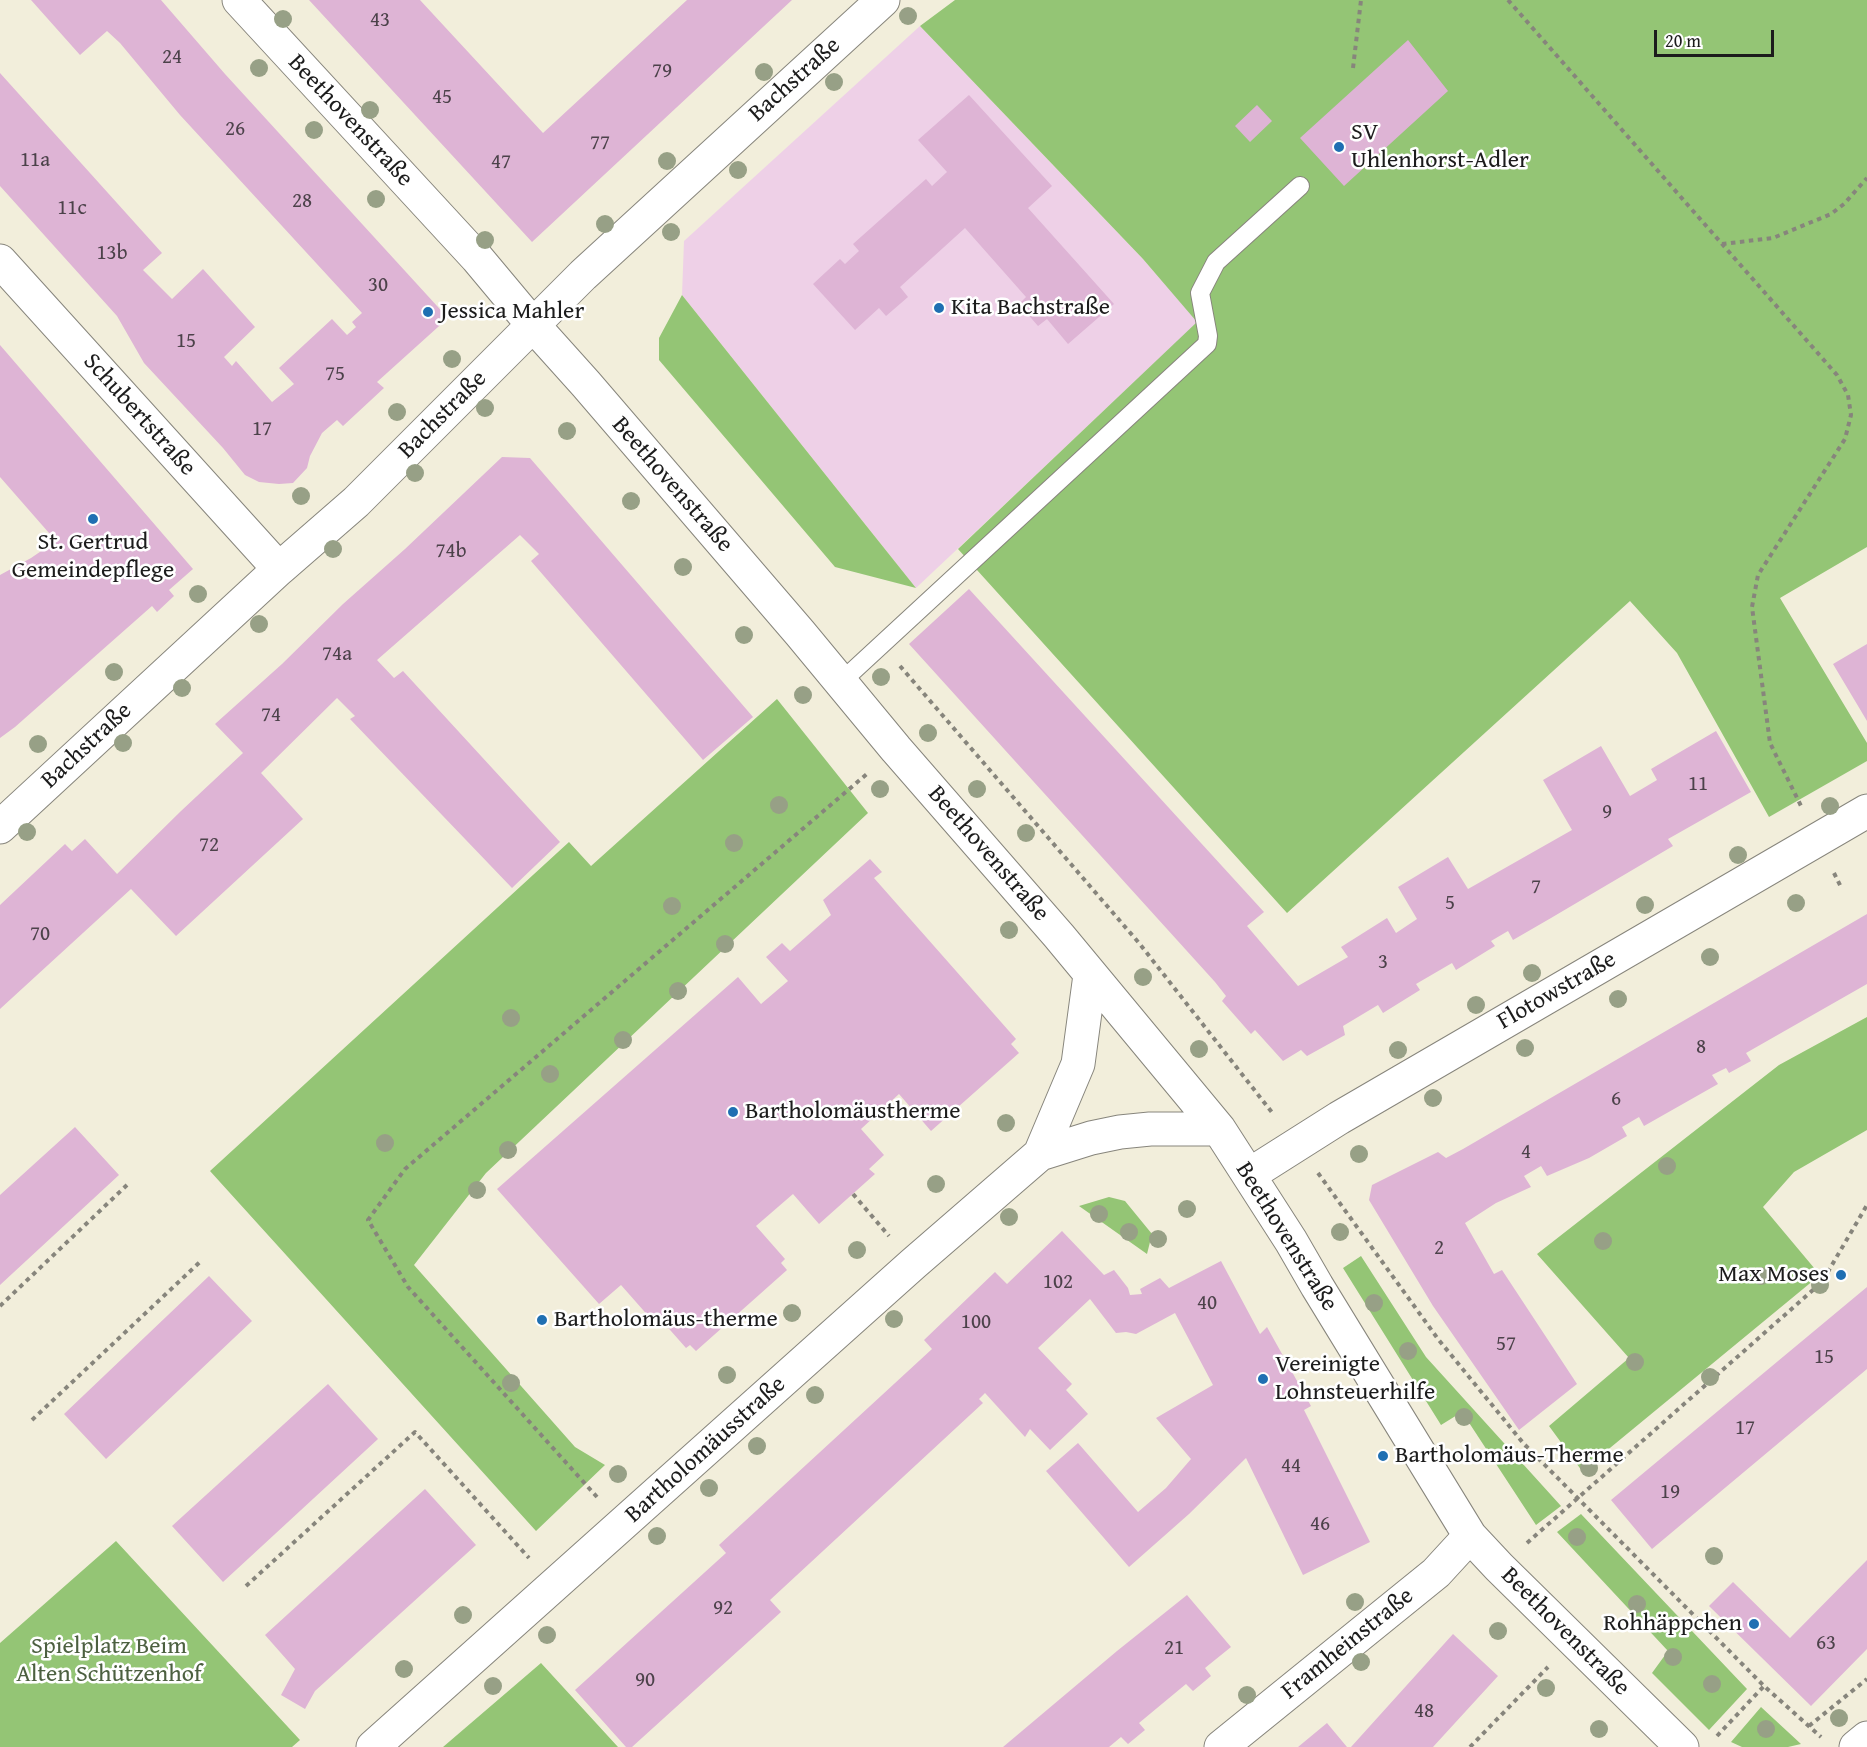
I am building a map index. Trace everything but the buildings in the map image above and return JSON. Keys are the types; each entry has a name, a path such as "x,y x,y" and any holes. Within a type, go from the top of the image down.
{"street":[{"name":"Beethovenstraße","path":"239,0 477,258 896,749 1059,936 1219,1129 1291,1241 1470,1536 1682,1747"},
{"name":"Bachstraße","path":"0,827 279,569 356,502 583,275 883,0"},
{"name":"Schubertstraße","path":"0,261 279,569"},
{"name":"Flotowstraße","path":"1249,1175 1296,1144 1867,811"},
{"name":"Bartholomäusstraße","path":"1040,1154 1078,1064 1090,975"},
{"name":"Bartholomäusstraße","path":"373,1747 913,1264 1040,1154 1091,1138 1120,1132 1150,1129 1219,1129"},
{"name":"Framheinstraße","path":"1221,1747 1436,1573 1470,1536"},
{"path":"1856,1747 1867,1738"}],"lane":[{"path":"841,682 1208,344 1200,293 1216,262 1300,186"}],"path":[{"path":"1353,68 1361,0"},
{"path":"1508,0 1837,375 1848,395 1851,415 1845,439 1758,574 1752,607 1770,743 1842,889"},
{"path":"1722,244 1773,237 1831,214 1844,204 1867,178"},
{"path":"882,645 1139,943 1296,1144 1438,1340 1524,1444 1764,1686 1825,1740"},
{"path":"623,1525 408,1287 368,1220 405,1169 896,749"},
{"path":"0,1306 128,1185"},
{"path":"853,1194 867,1210"},
{"path":"1499,1567 1822,1282 1867,1205"},
{"path":"32,1420 202,1260"},
{"path":"246,1586 415,1432 554,1586"},
{"path":"1470,1747 1574,1640"},
{"path":"1809,1726 1867,1679"},
{"path":"1715,1738 1764,1686"}],"shaded area":[{"name":"Kita Bachstraße","path":"920,26 1143,259 1198,322 916,588 682,295 684,241"}],"green space":[{"path":"955,0 1867,0 1867,547 1780,598 1867,743 1867,761 1769,817 1677,653 1630,601 1287,913 958,549 1197,322 1143,259 920,26"},
{"path":"682,295 916,588 835,567 659,360 659,338"},
{"path":"777,699 868,813 486,1173 414,1265 575,1447 605,1465 536,1531 210,1171 569,842 591,866"},
{"path":"1867,1017 1867,1130 1794,1172 1763,1207 1820,1275 1582,1471 1549,1426 1629,1358 1537,1254 1779,1065"},
{"path":"1109,1197 1125,1201 1152,1234 1147,1254 1079,1206"},
{"path":"1361,1256 1426,1357 1561,1506 1536,1525 1462,1412 1441,1425 1343,1268"},
{"path":"1581,1514 1747,1689 1709,1730 1652,1673 1668,1651 1557,1532"},
{"name":"Spielplatz Beim Alten Schützenhof","path":"116,1541 300,1740 292,1747 0,1747 0,1643"},
{"path":"541,1663 618,1747 443,1747"},
{"path":"1761,1707 1801,1744 1788,1747 1742,1747 1731,1742"}],"place":[{"name":"SV Uhlenhorst-Adler","path":"1339,147"},
{"name":"Kita Bachstraße","path":"939,308"},
{"name":"Jessica Mahler","path":"428,312"},
{"name":"St. Gertrud Gemeindepflege","path":"93,519"},
{"name":"Bartholomäustherme","path":"733,1112"},
{"name":"Max Moses","path":"1841,1275"},
{"name":"Bartholomäus-therme","path":"542,1320"},
{"name":"Vereinigte Lohnsteuerhilfe","path":"1263,1379"},
{"name":"Bartholomäus-Therme","path":"1383,1456"},
{"name":"Rohhäppchen","path":"1754,1624"}]}
